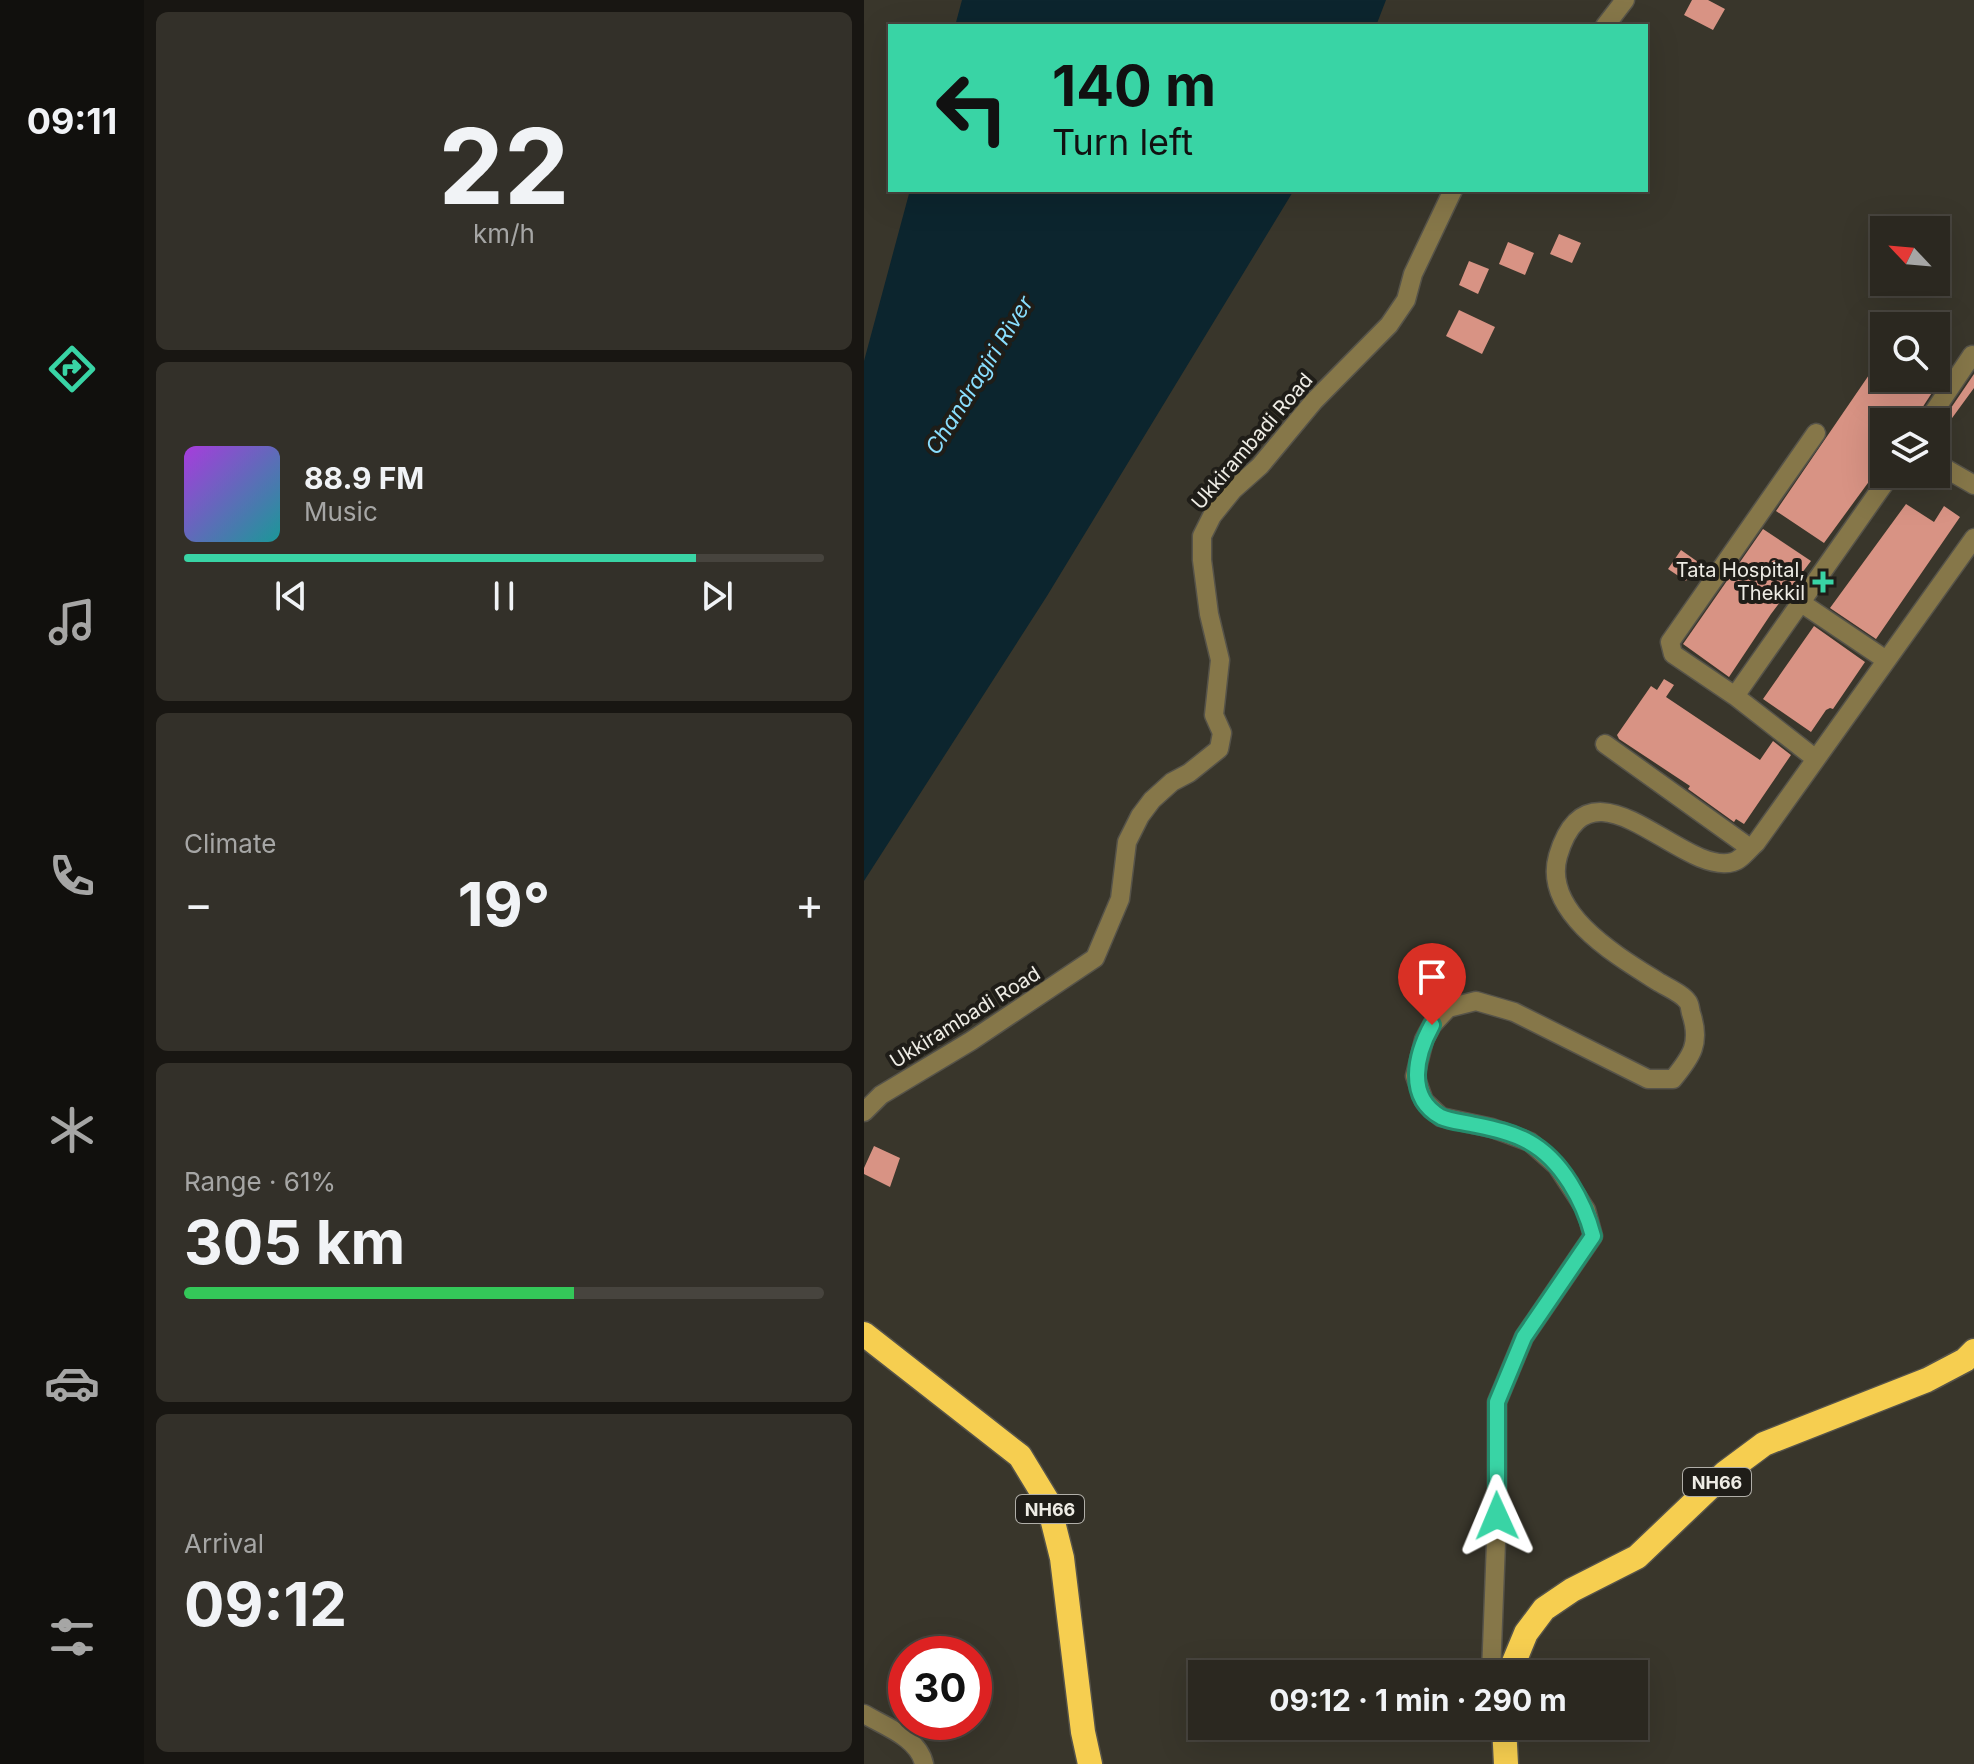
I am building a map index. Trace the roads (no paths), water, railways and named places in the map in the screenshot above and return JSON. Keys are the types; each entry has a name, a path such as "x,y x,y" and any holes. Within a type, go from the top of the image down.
{"highway":[{"name":"NH66","path":"864,1334 1020,1456 1048,1502 1062,1558 1083,1732 1090,1764"},
{"name":"NH66","path":"1515,1660 1526,1633 1544,1609 1572,1590 1637,1557 1673,1526 1725,1473 1764,1444 1927,1380 1965,1360 1974,1351"},
{"path":"1505,1740 1506,1764"}],"street":[{"path":"1607,24 1625,0"},
{"name":"Ukkirambadi Road","path":"864,1112 881,1095 971,1041 1095,958 1120,899 1127,842 1140,816 1172,782 1189,773 1219,749 1222,733 1214,715 1220,660 1209,614 1202,536 1212,516 1233,490 1260,466 1314,401 1389,325 1406,300 1413,274 1452,192"},
{"path":"1936,408 1972,355"},
{"path":"1816,433 1670,642 1673,654 1735,696 1816,759"},
{"path":"1950,471 1974,485"},
{"path":"1735,696 1881,488"},
{"path":"1492,1660 1497,1516 1497,1402 1524,1337 1593,1236 1586,1210 1557,1166 1530,1142 1492,1128 1441,1117 1424,1101 1415,1076 1424,1040 1432,1025 1448,1008 1476,1001 1514,1012 1648,1079 1673,1079 1687,1062 1698,1033 1687,1001 1584,929 1562,903 1557,884 1557,859 1566,836 1582,818 1601,811 1624,817 1694,854 1721,863 1735,862 1750,848 1816,759 1974,538"},
{"path":"1800,602 1886,660"},
{"path":"1605,744 1750,848"},
{"path":"864,1714 914,1744 924,1764"}],"water":[{"path":"962,0 1386,0 1377,24 956,24"},
{"name":"Chandragiri River","path":"909,192 1293,192 1047,596 864,881 864,361"}],"place":[{"name":"Tata Hospital, Thekkil","path":"1823,582"}]}
